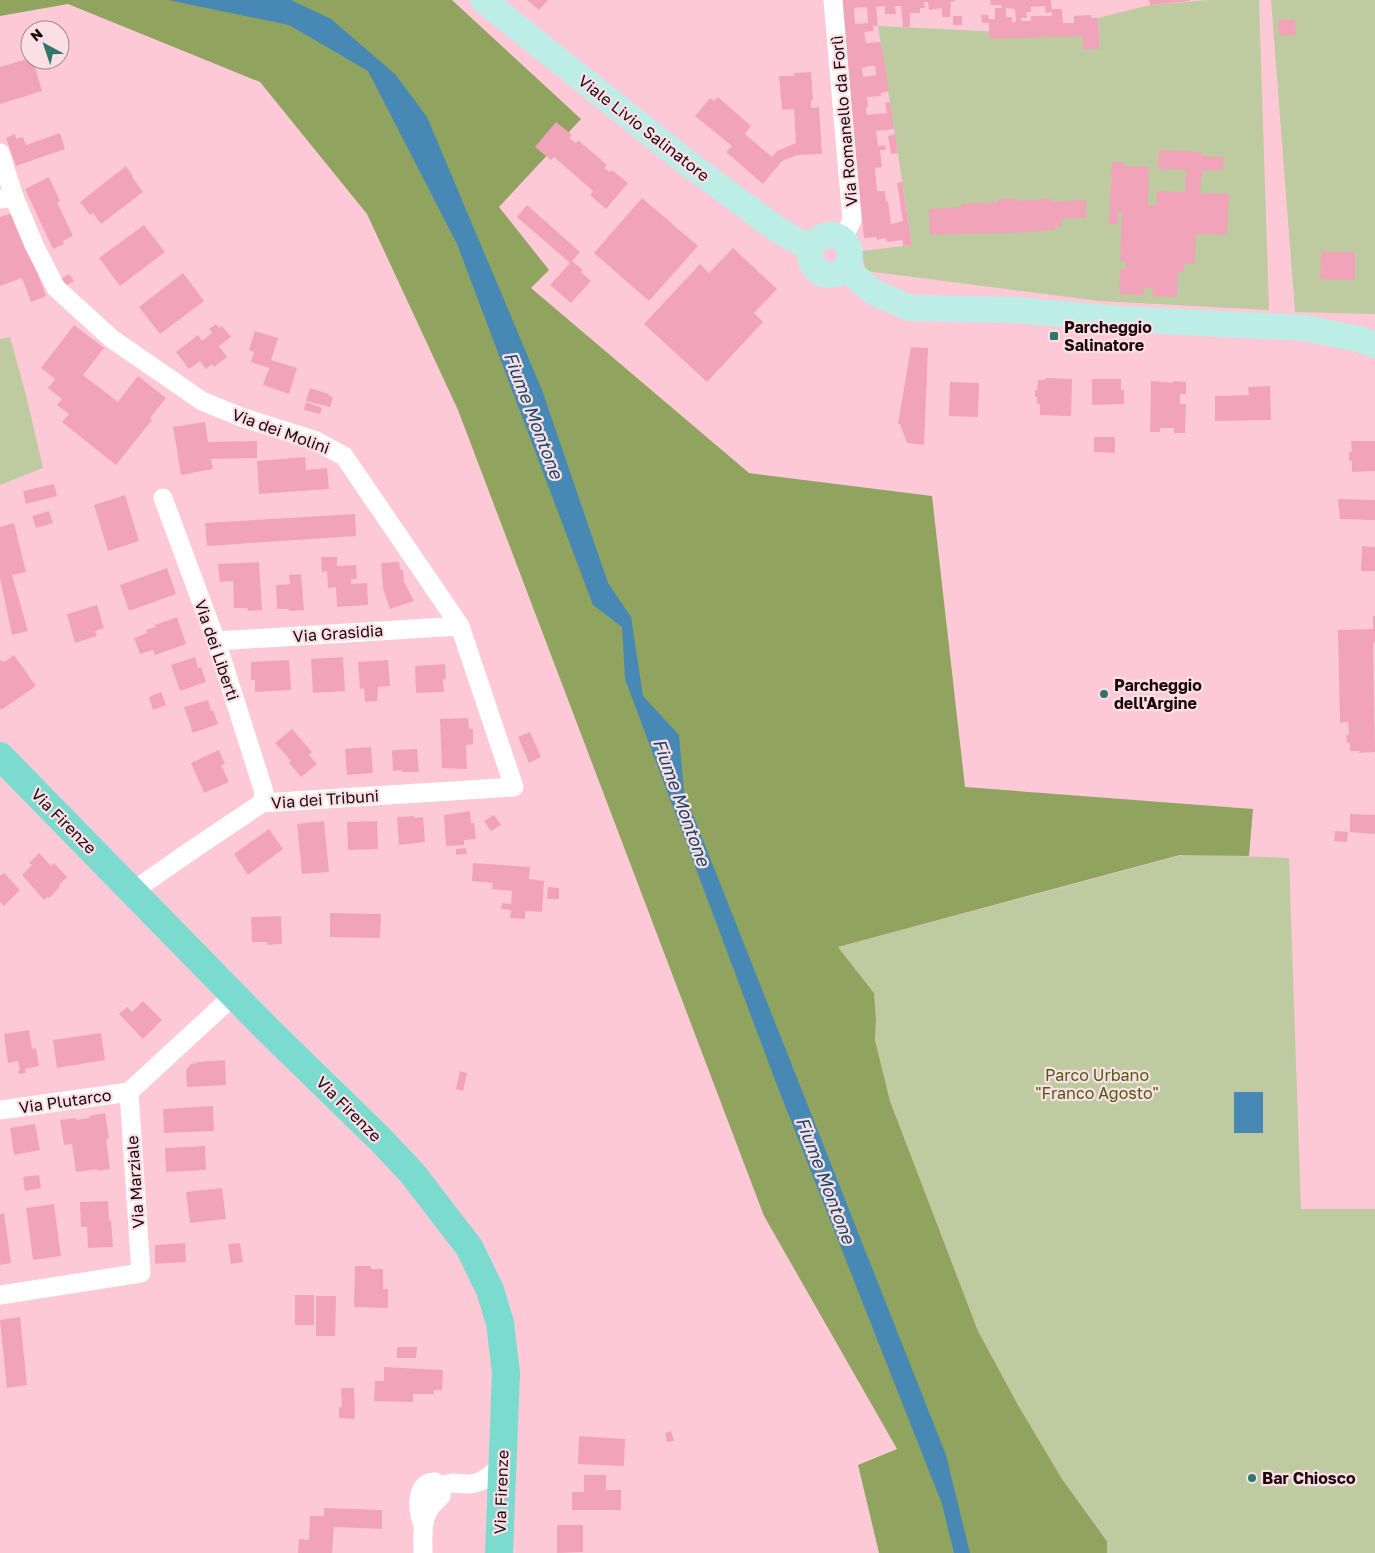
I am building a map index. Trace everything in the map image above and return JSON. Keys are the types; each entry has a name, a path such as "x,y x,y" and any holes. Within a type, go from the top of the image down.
{"main road":[{"name":"Viale Livio Salinatore","path":"483,0 685,161 774,228 811,249"},
{"path":"838,236 843,239 847,244 850,256 846,268 837,274 831,275 819,272 811,262 811,249 819,238 838,236"},
{"path":"846,268 873,292 910,308 1015,310 1120,319 1304,328 1359,339 1375,345"},
{"path":"1324,332 1375,331"},
{"name":"Via Firenze","path":"0,756 234,995 379,1138 445,1214 469,1247 490,1290 500,1323 506,1372 499,1553"}],"street":[{"name":"Via Romanello da Forlì","path":"833,0 852,220 843,239"},
{"name":"Via dei Molini","path":"0,153 7,198 56,288 112,339 202,401 241,417 314,440 344,456 460,626 514,787"},
{"name":"Via dei Liberti","path":"163,498 216,641 264,792 262,803"},
{"name":"Via Grasidia","path":"216,641 460,626"},
{"name":"Via dei Tribuni","path":"133,891 262,803 514,787"},
{"path":"129,1092 234,995"},
{"name":"Via Plutarco","path":"0,1110 129,1092"},
{"name":"Via Marziale","path":"0,1295 141,1273 129,1092"},
{"path":"423,1553 423,1525 429,1509 441,1496 441,1488 448,1482 474,1484 486,1479 502,1465"}],"green space":[{"path":"0,0 452,0 581,119 499,207 549,270 531,288 749,473 932,496 965,787 1253,809 1249,856 1180,855 838,947 874,993 875,1040 890,1101 978,1331 1018,1405 1062,1479 1107,1541 1107,1553 879,1553 858,1465 897,1449 764,1216 458,410 367,214 260,82 68,4 0,16"},
{"path":"1209,0 1259,0 1269,310 1100,301 866,271 861,251 912,245 878,26 1083,36 1083,49 1100,49 1098,18 1150,5"},
{"path":"1271,0 1375,0 1375,314 1295,312"},
{"path":"10,337 43,468 0,485 0,339"},
{"name":"Parco Urbano \"Franco Agosto\"","path":"1186,854 1289,858 1301,1209 1375,1209 1375,1553 1107,1553 1107,1540 1062,1479 1018,1405 978,1331 890,1101 875,1040 874,993 838,947"}],"water":[{"name":"Fiume Montone","path":"168,0 291,0 331,19 395,74 427,117 542,390 608,583 631,617 643,696 679,735 684,792 946,1455 970,1553 954,1553 942,1504 778,1088 625,679 622,627 593,605 457,244 368,71 289,25"},
{"path":"1234,1092 1263,1092 1263,1133 1234,1133"}],"building":[{"path":"527,0 548,0 539,10"},
{"path":"841,0 955,0 951,2 950,17 942,17 942,8 929,10 928,2 924,2 925,8 920,8 920,13 910,13 910,27 903,27 901,6 895,6 896,14 885,14 885,6 876,7 878,26 873,26 874,31 864,32 866,43 881,42 889,91 881,93 881,96 867,97 867,115 887,113 885,103 890,102 894,129 876,131 878,146 885,145 886,150 880,150 882,167 875,168 877,191 885,191 891,224 903,221 897,183 902,182 912,245 903,246 903,240 887,242 886,238 877,240 876,237 864,238","holes":["867,7 868,23 855,24 854,8","875,66 876,75 863,77 862,68"]},
{"path":"990,0 1051,0 1052,12 1052,9 1062,9 1063,23 1074,23 1074,16 1091,15 1091,18 1098,18 1100,49 1083,49 1083,36 989,39 989,23 982,23 981,15 988,15 989,19 995,19 995,8 1002,8 1001,5 991,5","holes":["1045,6 1046,13 1052,12 1052,16 1031,16 1031,21 1021,21 1021,18 1027,18 1026,12 1031,12 1031,7","1006,8 1015,9 1016,22 1012,22 1012,17 1006,17"]},
{"path":"1149,0 1190,0 1190,1 1150,5"},
{"path":"953,16 962,16 962,25 953,25"},
{"path":"1278,20 1295,20 1296,35 1279,36"},
{"path":"20,61 20,70 36,70 42,91 0,104 0,67"},
{"path":"811,72 813,100 811,100 811,108 819,107 822,154 797,155 782,161 763,184 726,152 732,146 695,116 710,98 714,101 718,97 751,126 745,134 772,157 777,151 796,143 794,109 782,110 779,76 794,76 794,73"},
{"path":"556,122 572,135 569,138 576,143 578,140 607,165 604,168 610,172 612,170 628,183 606,209 590,195 593,191 554,157 551,160 535,147"},
{"path":"60,133 65,149 16,166 6,138 15,134 16,139 23,137 26,145"},
{"path":"895,134 898,153 891,154 888,136"},
{"path":"1159,150 1202,152 1202,156 1224,157 1223,170 1202,171 1200,193 1229,194 1227,235 1196,234 1195,264 1184,264 1184,272 1178,272 1177,297 1152,296 1153,288 1144,288 1144,295 1119,294 1120,269 1126,269 1126,262 1120,261 1122,211 1118,211 1118,224 1109,224 1112,162 1124,162 1124,166 1149,167 1148,205 1156,205 1157,191 1185,192 1186,170 1158,169"},
{"path":"126,166 143,192 101,224 93,213 90,215 80,202"},
{"path":"49,177 60,201 57,202 73,236 63,241 64,244 53,249 25,189"},
{"path":"642,198 698,246 649,301 594,253"},
{"path":"998,199 1016,199 1016,201 1052,199 1052,202 1086,200 1086,218 1061,219 1062,227 1054,227 1054,230 930,235 929,209 961,207 961,204 998,202"},
{"path":"527,205 580,252 572,261 583,270 581,272 591,281 571,303 550,285 570,263 517,217"},
{"path":"15,212 46,296 31,302 22,278 0,286 0,217"},
{"path":"144,225 165,252 120,286 99,258"},
{"path":"733,248 777,289 754,313 763,322 707,382 644,324 700,264 709,273"},
{"path":"1321,252 1355,252 1355,280 1320,279"},
{"path":"183,273 204,301 160,334 139,307"},
{"path":"69,274 74,281 67,285 61,279"},
{"path":"216,324 219,328 222,326 231,337 219,346 227,357 214,367 212,364 206,369 200,361 189,369 176,352 198,335 202,341 212,333 209,329"},
{"path":"74,325 104,348 83,375 118,402 138,376 166,398 150,418 152,420 116,465 62,422 69,414 57,405 62,399 48,388 55,379 41,368"},
{"path":"255,331 278,338 271,360 297,368 289,394 263,385 269,368 251,362 254,352 249,350"},
{"path":"911,347 928,348 924,445 907,443 900,424 898,424"},
{"path":"1045,378 1072,379 1071,416 1040,415 1040,404 1037,404 1035,390 1037,390 1038,380 1045,380"},
{"path":"1092,379 1121,379 1121,390 1124,390 1124,404 1092,405"},
{"path":"1151,381 1186,382 1186,394 1180,394 1180,404 1186,404 1185,433 1174,433 1174,428 1160,428 1160,432 1150,432"},
{"path":"950,382 979,383 978,417 949,416"},
{"path":"1270,386 1271,420 1215,421 1215,396 1249,395 1248,387"},
{"path":"310,388 333,397 330,407 306,401"},
{"path":"306,402 322,408 320,414 304,410"},
{"path":"205,422 208,442 257,441 257,458 211,459 213,469 181,475 173,427"},
{"path":"1094,437 1115,437 1115,453 1094,452"},
{"path":"1351,441 1375,441 1375,471 1352,472 1352,461 1349,461 1349,452 1352,452"},
{"path":"305,457 306,470 327,468 329,489 259,494 257,461"},
{"path":"54,484 57,496 26,504 23,491"},
{"path":"125,495 139,541 108,551 94,505"},
{"path":"1338,499 1375,500 1375,520 1340,519"},
{"path":"49,511 53,523 36,528 32,516"},
{"path":"355,514 356,536 207,546 205,523"},
{"path":"14,523 26,572 12,575 28,631 12,635 0,578 0,527"},
{"path":"1362,546 1375,547 1375,571 1361,571"},
{"path":"321,557 337,557 337,566 356,565 357,579 351,579 351,584 367,583 368,605 337,607 336,587 328,588 327,571 322,572"},
{"path":"259,562 262,610 248,611 247,608 234,608 233,581 220,582 218,564"},
{"path":"399,562 400,570 403,570 404,582 414,601 390,609 383,588 381,563"},
{"path":"167,568 176,594 129,611 120,585"},
{"path":"301,574 304,610 289,611 289,609 277,609 276,585 290,584 289,575"},
{"path":"97,605 104,628 95,631 97,636 75,643 67,614"},
{"path":"1373,616 1375,616 1375,643 1373,643 1375,752 1359,753 1360,751 1350,751 1350,743 1347,743 1346,735 1349,735 1348,722 1340,723 1338,630 1373,629"},
{"path":"177,617 186,644 155,655 153,650 140,654 134,638 147,633 146,630 155,627 155,625"},
{"path":"14,655 36,686 1,710 0,661 4,662"},
{"path":"195,657 198,668 201,667 206,682 180,691 171,665"},
{"path":"343,657 345,691 313,693 311,659"},
{"path":"289,660 291,690 255,692 255,680 251,680 251,662"},
{"path":"388,660 390,686 378,687 377,701 365,702 364,688 360,689 358,662"},
{"path":"445,664 446,679 443,679 444,692 416,693 415,666"},
{"path":"161,692 166,705 153,710 149,697"},
{"path":"208,700 218,724 193,733 184,707"},
{"path":"468,718 469,729 473,729 473,744 466,745 467,769 442,768 440,719"},
{"path":"292,729 312,752 309,755 317,764 301,777 289,763 291,761 275,743"},
{"path":"530,732 541,757 529,763 518,737"},
{"path":"371,747 373,773 347,775 345,749"},
{"path":"417,749 419,772 393,771 392,750"},
{"path":"219,750 225,764 221,765 229,782 204,793 191,763"},
{"path":"470,811 471,823 474,823 476,839 464,840 464,845 446,846 444,815"},
{"path":"1350,814 1375,815 1375,834 1350,832"},
{"path":"494,815 501,825 491,831 484,821"},
{"path":"414,816 415,818 423,817 425,842 399,845 397,817"},
{"path":"324,821 329,872 302,874 297,824"},
{"path":"377,821 378,849 348,850 347,822"},
{"path":"269,829 283,849 248,875 234,854"},
{"path":"1335,831 1348,832 1347,842 1334,841"},
{"path":"466,848 467,854 456,855 456,849"},
{"path":"39,853 51,866 54,863 67,877 49,898 47,897 44,900 22,875 32,865 29,863"},
{"path":"473,863 530,867 529,879 544,881 542,912 525,911 525,919 510,918 511,910 501,909 502,903 511,904 512,891 492,889 493,883 472,881"},
{"path":"4,873 20,890 4,906 0,902 0,876"},
{"path":"548,887 559,888 559,899 547,899"},
{"path":"330,913 381,914 380,938 330,937"},
{"path":"281,916 282,944 267,945 267,942 252,942 251,917"},
{"path":"143,1001 162,1020 143,1039 119,1014 127,1007 132,1012"},
{"path":"29,1030 32,1049 36,1048 39,1066 25,1069 26,1073 19,1074 18,1061 8,1063 4,1034"},
{"path":"101,1033 105,1060 57,1068 53,1040"},
{"path":"225,1060 226,1085 187,1087 186,1070 191,1064"},
{"path":"460,1071 467,1073 463,1091 456,1089"},
{"path":"213,1106 214,1131 164,1133 163,1109"},
{"path":"105,1113 109,1139 106,1139 110,1169 76,1172 72,1144 64,1145 60,1120 90,1118 89,1116"},
{"path":"35,1124 40,1150 14,1155 10,1128"},
{"path":"205,1146 206,1170 166,1172 165,1148"},
{"path":"39,1175 41,1188 25,1191 23,1177"},
{"path":"222,1188 226,1219 190,1223 186,1192"},
{"path":"108,1201 113,1247 88,1248 87,1227 81,1227 80,1202"},
{"path":"54,1204 61,1256 33,1260 26,1208"},
{"path":"4,1213 11,1263 0,1265 0,1214"},
{"path":"185,1243 186,1262 155,1264 155,1245"},
{"path":"240,1243 243,1262 231,1264 228,1244"},
{"path":"355,1266 371,1266 371,1269 383,1269 383,1289 388,1289 388,1308 354,1307"},
{"path":"295,1295 314,1295 314,1325 295,1325"},
{"path":"316,1296 336,1296 335,1336 316,1336"},
{"path":"20,1317 27,1385 7,1388 0,1320"},
{"path":"397,1347 417,1347 416,1358 397,1358"},
{"path":"384,1367 443,1370 442,1390 434,1390 434,1394 413,1394 413,1402 374,1401 375,1381 384,1381"},
{"path":"341,1388 354,1388 355,1419 339,1418 339,1407 342,1407"},
{"path":"671,1431 674,1441 667,1442 665,1433"},
{"path":"579,1436 625,1439 624,1466 578,1464"},
{"path":"584,1475 606,1475 606,1490 621,1490 621,1510 572,1510 572,1492 584,1492"},
{"path":"324,1508 382,1510 382,1529 334,1527 332,1553 298,1553 299,1539 309,1540 310,1516 324,1516"},
{"path":"557,1525 583,1525 583,1552 557,1553"}],"place":[{"name":"Parcheggio Salinatore","path":"1054,336"},
{"name":"Parcheggio dell'Argine","path":"1104,694"},
{"name":"Bar Chiosco","path":"1252,1478"}]}
